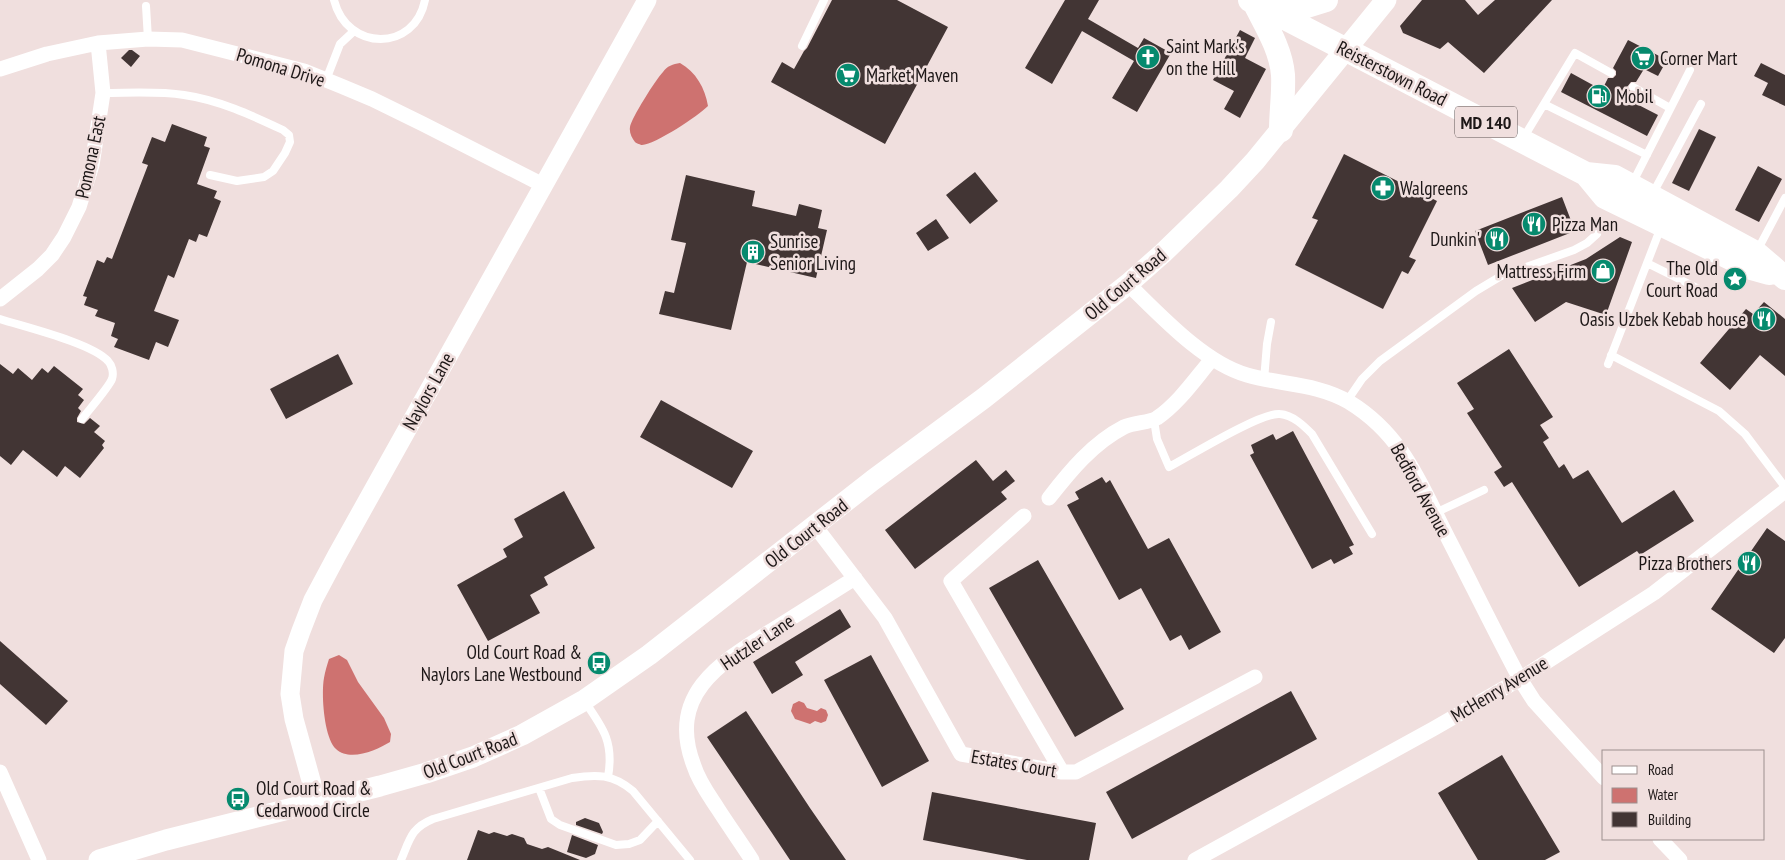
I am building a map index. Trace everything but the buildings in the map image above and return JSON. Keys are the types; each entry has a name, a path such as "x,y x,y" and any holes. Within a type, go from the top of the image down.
{"main road":[{"path":"1256,3 1297,8 1326,0"},
{"name":"Old Court Road","path":"99,860 166,840 426,773 473,757 522,735 583,701 650,655 873,480 984,398 1163,254 1229,190 1386,0"},
{"path":"1256,3 1281,63 1283,75 1280,130"},
{"name":"Reisterstown Road","path":"1256,3 1586,174 1615,177 1756,253 1783,277"},
{"name":"Reisterstown Road","path":"1586,174 1605,197 1751,268 1783,277"}],"street":[{"name":"Naylors Lane","path":"317,802 294,719 290,694 294,651 313,600 647,0"},
{"name":"Pomona Drive","path":"0,69 48,54 98,43 148,39 182,40 304,71 380,103 544,186"},
{"name":"Pomona East","path":"0,299 52,256 79,207 92,165 103,93 98,43"},
{"name":"Bedford Avenue","path":"1128,284 1212,359 1245,375 1264,380 1308,386 1347,401 1378,424 1390,436 1415,472 1520,679 1534,702 1602,776"},
{"path":"1049,498 1075,464 1111,435 1124,426 1154,420 1176,402 1212,359"},
{"name":"McHenry Avenue","path":"1196,860 1520,679 1654,593 1785,492"},
{"path":"1024,516 951,581 1062,772"},
{"name":"Estates Court","path":"815,526 885,618 961,754 1062,772 1076,772 1255,677"},
{"name":"Hutzler Lane","path":"752,860 701,783 694,767 687,746 686,731 688,712 693,697 718,666 855,578"},
{"path":"0,772 40,860"},
{"path":"1661,840 1680,860"}],"lane":[{"path":"334,0 336,9 346,25 361,36 375,39 390,38 406,31 418,18 425,0"},
{"path":"802,46 824,0"},
{"path":"146,6 148,39"},
{"path":"326,80 340,44 354,30"},
{"path":"1522,140 1575,53 1611,74"},
{"path":"1631,186 1690,70"},
{"path":"1633,87 1670,108"},
{"path":"103,93 184,95 209,100 239,110 283,130 289,135 290,142 286,153 273,171 264,177 236,181 210,175"},
{"path":"1544,104 1647,155"},
{"path":"1651,197 1701,104"},
{"path":"1756,253 1785,198"},
{"path":"1608,364 1662,225"},
{"path":"1347,401 1362,380 1380,362 1476,291 1501,276 1574,250 1587,243 1597,234"},
{"path":"1647,263 1709,294"},
{"path":"0,319 82,345 100,354 109,362 113,369 112,379 82,419"},
{"path":"1264,380 1271,322"},
{"path":"1611,355 1718,411 1745,434 1785,487"},
{"path":"1154,420 1157,439 1169,467 1246,425 1267,416 1281,414 1301,422 1312,434 1372,534"},
{"path":"1435,513 1484,490"},
{"path":"583,701 608,740 611,760 608,777"},
{"path":"401,860 412,834 421,824 572,778 591,775 608,777 622,782 633,790 690,860"},
{"path":"539,788 552,819 560,825 616,844 629,844 640,840 658,821"}],"water":[{"path":"680,63 691,71 699,81 705,93 708,106 657,140 642,145 636,143 630,131 631,123 660,76 670,66"},
{"path":"339,655 347,660 358,682 384,718 391,734 390,742 356,755 342,753 336,749 326,726 323,705 324,678 329,659"},
{"path":"799,701 804,703 807,708 817,711 821,708 826,710 828,715 826,721 821,723 815,721 810,724 795,719 791,711 793,704"}],"place":[{"name":"Saint Mark's on the Hill","path":"1148,57"},
{"name":"Corner Mart","path":"1643,58"},
{"name":"Market Maven","path":"848,75"},
{"name":"Mobil","path":"1599,96"},
{"name":"Walgreens","path":"1383,188"},
{"name":"Pizza Man","path":"1534,224"},
{"name":"Dunkin'","path":"1497,239"},
{"name":"Sunrise Senior Living","path":"753,252"},
{"name":"Mattress Firm","path":"1603,271"},
{"name":"The Old Court Road","path":"1735,279"},
{"name":"Oasis Uzbek Kebab house","path":"1764,319"},
{"name":"Pizza Brothers","path":"1749,563"},
{"name":"Old Court Road & Naylors Lane Westbound","path":"599,663"},
{"name":"Old Court Road & Cedarwood Circle","path":"238,799"}]}
